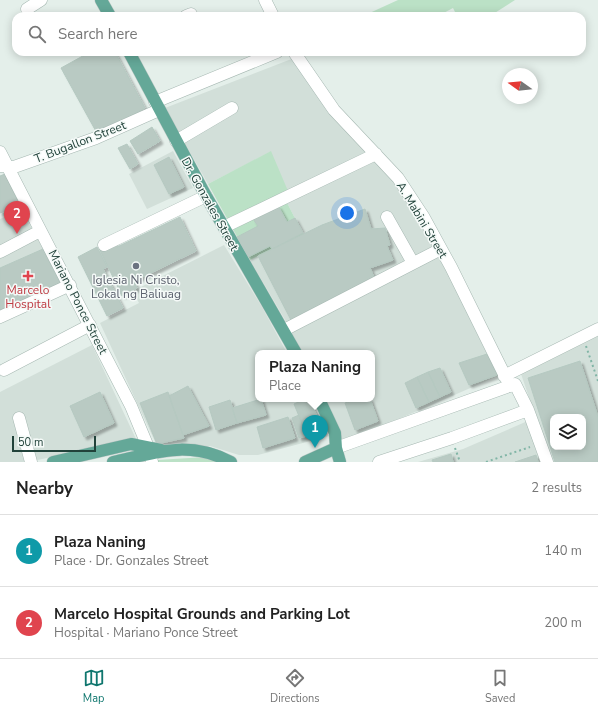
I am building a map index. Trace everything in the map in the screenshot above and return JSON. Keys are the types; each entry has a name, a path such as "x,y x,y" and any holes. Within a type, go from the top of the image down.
{"main road":[{"path":"101,0 108,12"},
{"name":"Dr. Gonzales Street","path":"131,56 206,196 294,350"},
{"path":"320,402 335,433 336,448 340,462"},
{"path":"54,462 131,444 150,454"},
{"path":"113,462 188,448 214,453 231,462"},
{"path":"305,462 336,448"}],"street":[{"path":"27,9 41,0"},
{"path":"265,0 271,12"},
{"name":"T. Bugallon Street","path":"3,166 14,167 96,138 157,106 268,56"},
{"name":"A. Mabini Street","path":"297,56 334,110 398,178 423,216 510,382 528,410 547,462"},
{"path":"176,141 232,108"},
{"name":"Mariano Ponce Street","path":"0,152 3,166 70,285 90,325 130,406 150,454"},
{"path":"224,227 376,154"},
{"path":"104,245 206,196"},
{"path":"386,217 413,263"},
{"path":"0,252 40,231"},
{"path":"284,330 441,249"},
{"path":"0,317 70,285"},
{"path":"4,370 90,325"},
{"path":"336,448 510,382 583,336 598,329"},
{"path":"379,462 452,438 528,410"},
{"path":"19,418 31,462"}],"path":[{"path":"583,336 598,381"},
{"path":"452,438 460,462"},
{"path":"486,462 541,444"}],"shaded area":[{"path":"294,58 374,155 426,226 500,375 343,442 326,402 375,402 375,350 300,350 284,318 250,260 303,234 282,193 270,152 208,184 165,108"},
{"path":"173,151 193,188 147,209 129,174"},
{"path":"21,209 43,249 0,268 0,219"},
{"path":"224,245 262,307 285,350 255,350 255,402 313,402 329,436 258,455 239,455 210,446 157,446 100,323 139,303 133,291"},
{"path":"598,325 598,462 551,462 519,368"},
{"path":"92,345 136,439 28,462 0,462 0,392"},
{"path":"530,420 545,462 418,462 463,449"}],"green space":[{"path":"398,0 515,0 496,12 455,12 453,8 446,12 372,12"},
{"path":"271,151 288,191 282,193 303,234 250,260 208,184"},
{"path":"206,457 216,462 158,462 157,460"}],"building":[{"path":"83,56 117,56 145,108 98,135 61,68"},
{"path":"152,127 160,141 138,154 130,141"},
{"path":"127,144 138,164 130,169 118,148"},
{"path":"169,157 184,187 169,194 154,165"},
{"path":"5,174 20,206 0,213 0,176"},
{"path":"278,206 287,222 295,218 303,233 272,249 270,246 248,257 237,237 258,226 253,219"},
{"path":"365,209 371,229 385,228 390,245 387,246 393,260 370,268 375,279 292,322 258,256 322,225"},
{"name":"Iglesia Ni Cristo, Lokal ng Baliuag","path":"180,217 196,251 134,281 137,288 122,296 99,248 114,241 117,247"},
{"path":"97,247 107,267 103,269 123,308 107,316 78,257"},
{"name":"Marcelo Hospital","path":"43,249 61,285 0,313 0,268"},
{"path":"487,354 497,375 469,385 459,363"},
{"path":"580,361 598,417 598,462 555,462 551,450 586,450 586,414 550,414 550,446 528,378"},
{"path":"440,368 451,392 440,397 428,372"},
{"path":"428,372 440,397 429,402 417,377"},
{"path":"417,377 429,402 416,408 405,383"},
{"path":"188,386 209,426 183,435 169,396"},
{"path":"100,392 114,423 84,437 70,406"},
{"path":"168,392 184,438 157,444 140,403"},
{"path":"230,400 237,423 216,430 209,407"},
{"path":"255,401 262,402 266,415 237,423 232,408"},
{"path":"298,402 310,402 324,431 308,438 294,404"},
{"path":"371,402 378,421 355,430 345,403"},
{"path":"299,415 307,436 299,438 292,418"},
{"path":"288,417 295,438 263,448 257,427"},
{"path":"451,454 453,462 433,462 432,460"},
{"path":"536,455 538,462 515,462"}],"place":[{"name":"Marcelo Hospital Grounds and Parking Lot","path":"17,234"},
{"name":"Iglesia Ni Cristo, Lokal ng Baliuag","path":"136,266"},
{"name":"Marcelo Hospital","path":"28,276"},
{"name":"Plaza Naning","path":"315,448"}]}
